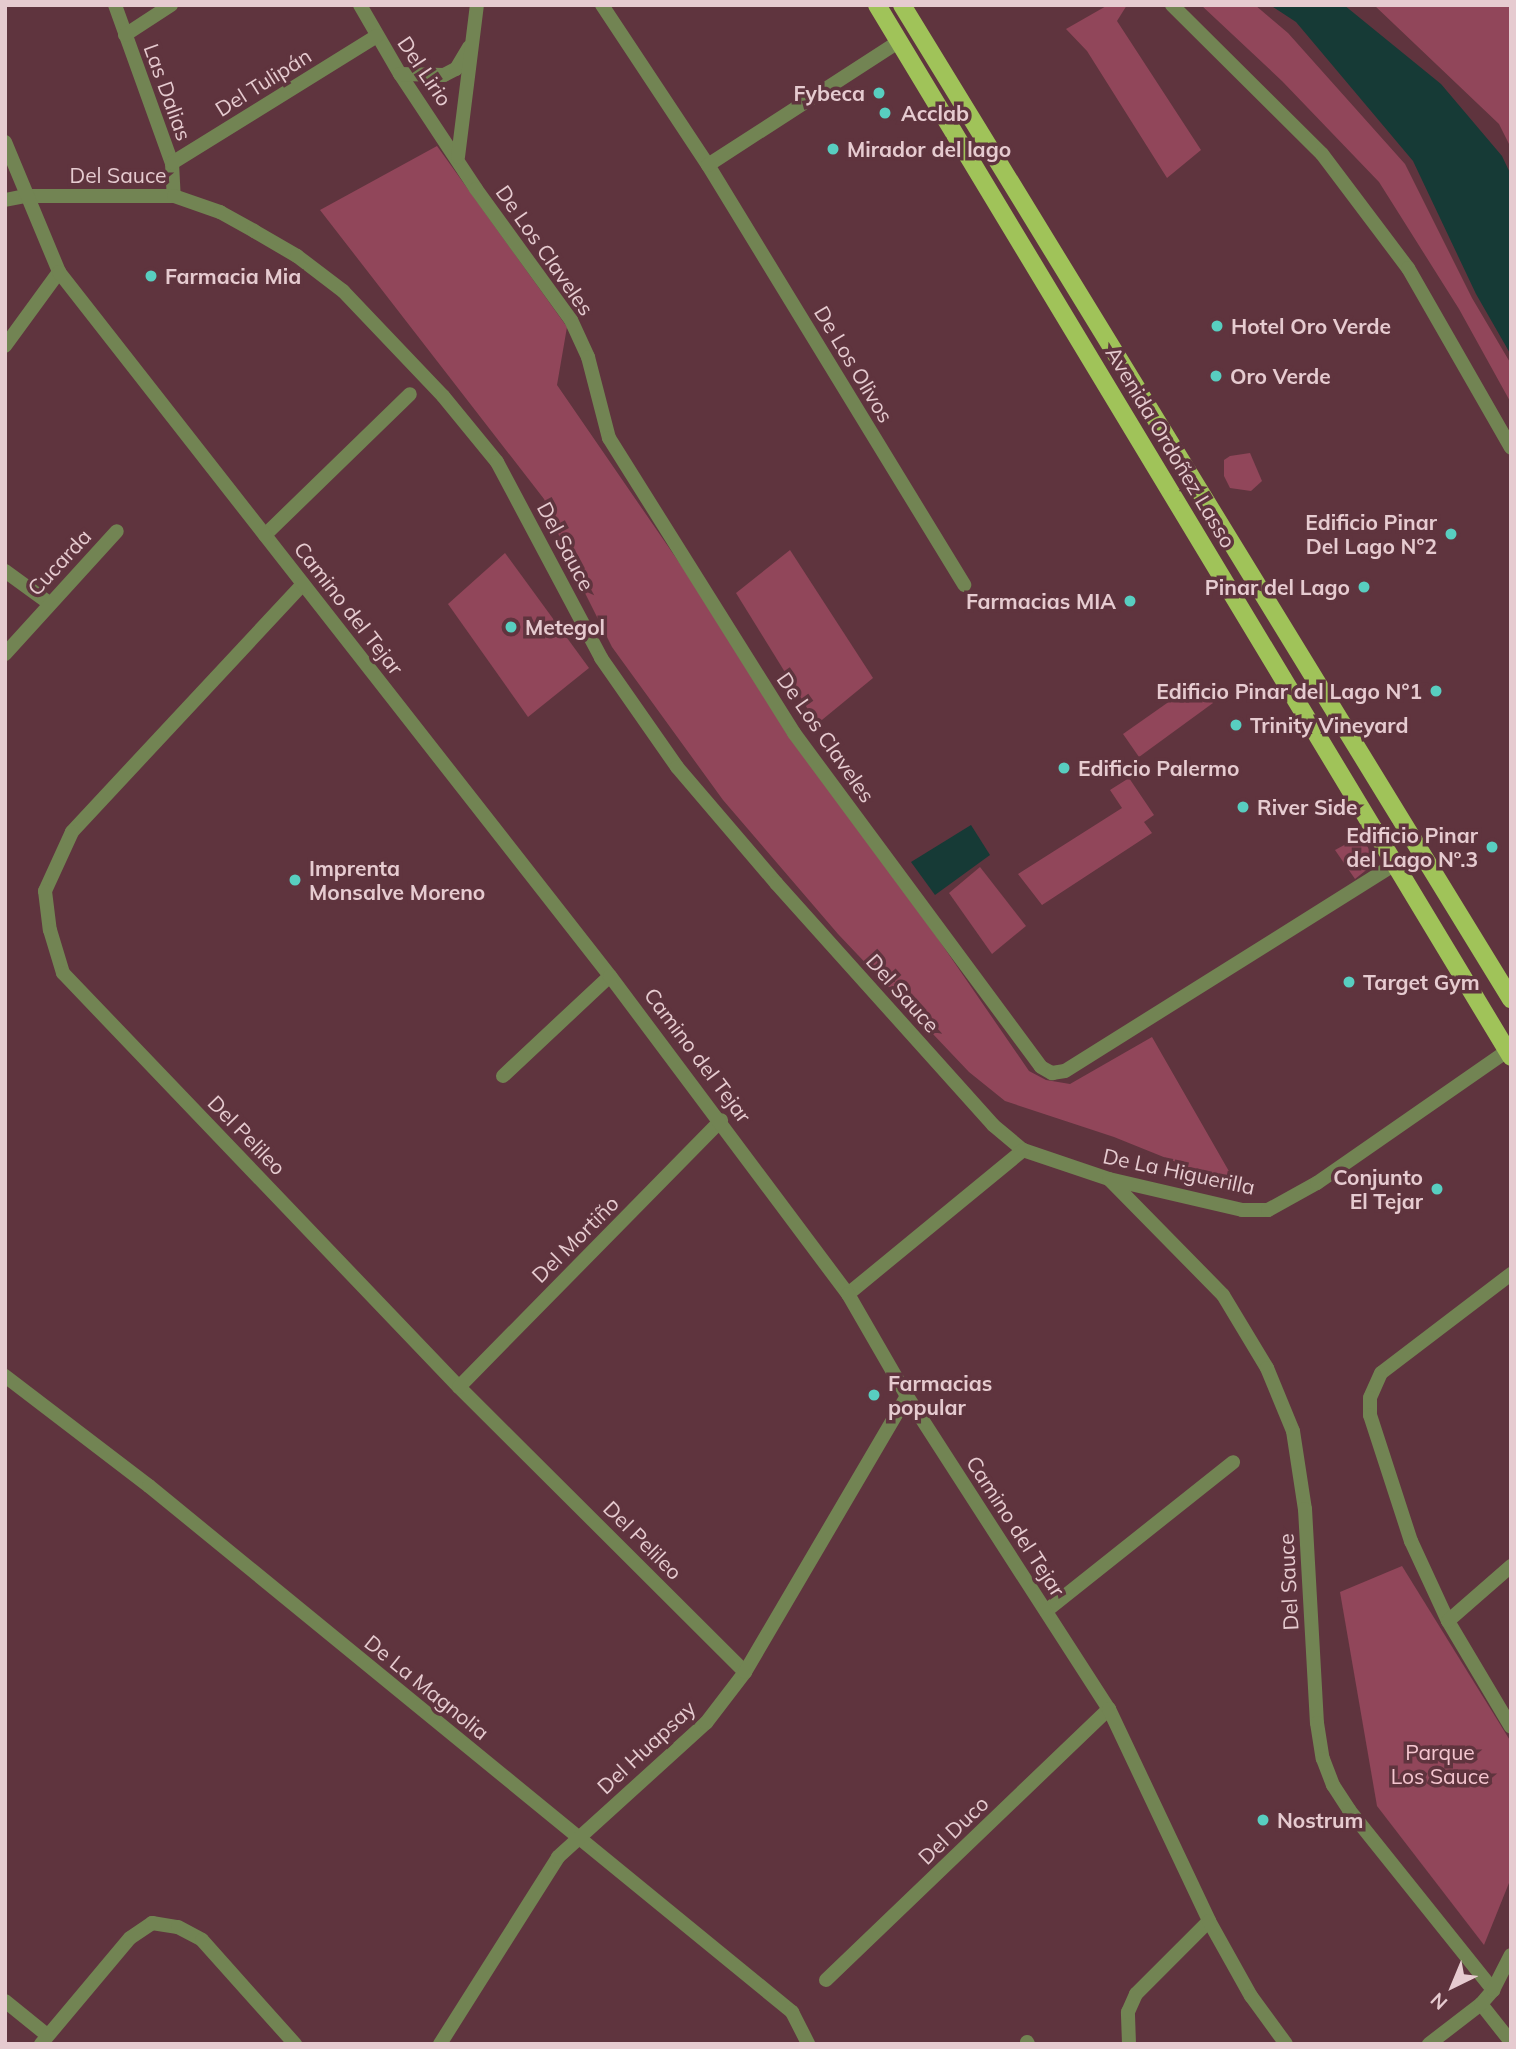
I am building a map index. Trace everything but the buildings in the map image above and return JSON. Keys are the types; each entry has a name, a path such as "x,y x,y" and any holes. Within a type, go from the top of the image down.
{"main road":[{"name":"Avenida Ordoñez Lasso","path":"877,5 1509,1054"},
{"name":"Avenida Ordoñez Lasso","path":"902,5 1511,999"}],"street":[{"name":"Las Dalias","path":"114,5 172,163 174,196"},
{"path":"125,35 171,5"},
{"name":"Del Lirio","path":"360,5 400,74 458,157"},
{"path":"458,157 477,5"},
{"name":"De Los Olivos","path":"602,5 708,165 964,585"},
{"path":"1172,5 1322,154 1408,268 1511,448"},
{"name":"Del Tulipán","path":"172,163 377,37"},
{"path":"708,165 900,41"},
{"path":"400,74 444,75 456,68 472,42"},
{"name":"Camino del Tejar","path":"5,142 25,196 59,272 610,976 721,1120 848,1294 907,1396 1109,1709 1209,1921 1251,1996 1286,2044"},
{"name":"De Los Claveles","path":"458,157 476,189 571,320 588,357 609,438 787,722 1041,1067 1052,1073 1065,1071 1395,864"},
{"name":"Del Sauce","path":"5,201 25,196 174,196 220,212 297,256 343,291 443,396 497,462 601,658 677,767 776,883 975,1104 1023,1150"},
{"path":"5,346 59,272"},
{"path":"265,535 410,394"},
{"name":"Cucarda","path":"5,654 117,531"},
{"path":"5,571 49,603"},
{"name":"Del Pelileo","path":"303,584 72,832 45,891 50,930 64,973 459,1387 745,1672"},
{"path":"503,1076 610,976"},
{"name":"De La Higuerilla","path":"1023,1150 1109,1179 1242,1210 1268,1210 1302,1193 1509,1054"},
{"name":"Del Mortiño","path":"459,1387 721,1120"},
{"path":"848,1294 1023,1150"},
{"name":"Del Sauce","path":"1109,1179 1223,1295 1267,1368 1293,1431 1305,1509 1317,1723 1323,1759 1333,1785 1349,1810 1493,1990"},
{"path":"1511,1274 1381,1373 1370,1398 1370,1415 1411,1541 1448,1621 1511,1727"},
{"name":"De La Magnolia","path":"5,1376 149,1486 792,2012 808,2044"},
{"name":"Del Huapsay","path":"440,2044 538,1884 558,1857 706,1723 745,1672 907,1396"},
{"path":"1046,1611 1233,1462"},
{"path":"1448,1621 1511,1566"},
{"name":"Del Duco","path":"826,1980 1109,1709"},
{"path":"1129,2044 1128,2012 1136,1994 1209,1921"},
{"path":"5,2001 44,2039 130,1938 152,1923 177,1927 202,1940 295,2044"},
{"path":"1429,2044 1480,2004 1493,1990 1511,1955"},
{"path":"1480,2004 1511,2042"}],"green space":[{"path":"1108,5 1127,5 1117,21 1201,150 1167,178 1087,51 1066,29"},
{"path":"1201,5 1255,5 1288,33 1405,164 1472,298 1511,364 1511,403 1459,309 1379,182 1282,81"},
{"path":"1374,5 1511,5 1511,148 1499,124"},
{"path":"437,146 567,327 557,385 1029,1071 1046,1080 1070,1084 1152,1037 1238,1187 1114,1137 1005,1101 969,1072 838,934 723,800 612,647 571,565 544,499 320,210"},
{"path":"1250,453 1262,481 1251,491 1230,488 1224,476 1224,460 1230,456"},
{"path":"790,550 873,678 817,724 736,593"},
{"name":"Metegol","path":"505,553 589,668 528,717 448,604"},
{"path":"1197,682 1213,703 1139,757 1123,734"},
{"path":"1129,778 1154,815 1144,822 1152,833 1042,905 1018,874 1122,808 1110,790"},
{"path":"1361,836 1373,856 1370,867 1355,879 1335,850"},
{"path":"980,867 1026,926 992,954 949,893"},
{"name":"Parque Los Sauce","path":"1402,1566 1511,1742 1511,1878 1484,1945 1377,1806 1340,1592"}],"water":[{"path":"1270,5 1344,5 1441,84 1502,156 1511,175 1511,355 1476,294 1413,161 1296,22"},
{"path":"971,825 990,855 935,895 911,862"}],"place":[{"name":"Fybeca","path":"879,93"},
{"name":"Acclab","path":"885,113"},
{"name":"Mirador del lago","path":"833,149"},
{"name":"Farmacia Mia","path":"151,276"},
{"name":"Hotel Oro Verde","path":"1217,326"},
{"name":"Oro Verde","path":"1216,376"},
{"name":"Edificio Pinar Del Lago N°2","path":"1451,534"},
{"name":"Pinar del Lago","path":"1364,587"},
{"name":"Farmacias MIA","path":"1130,601"},
{"name":"Metegol","path":"511,627"},
{"name":"Edificio Pinar del Lago N°1","path":"1436,691"},
{"name":"Trinity Vineyard","path":"1236,725"},
{"name":"Edificio Palermo","path":"1064,768"},
{"name":"River Side","path":"1243,807"},
{"name":"Edificio Pinar del Lago Nº.3","path":"1492,847"},
{"name":"Imprenta Monsalve Moreno","path":"295,880"},
{"name":"Target Gym","path":"1349,982"},
{"name":"Conjunto El Tejar","path":"1437,1189"},
{"name":"Farmacias popular","path":"874,1395"},
{"name":"Nostrum","path":"1263,1820"}]}
